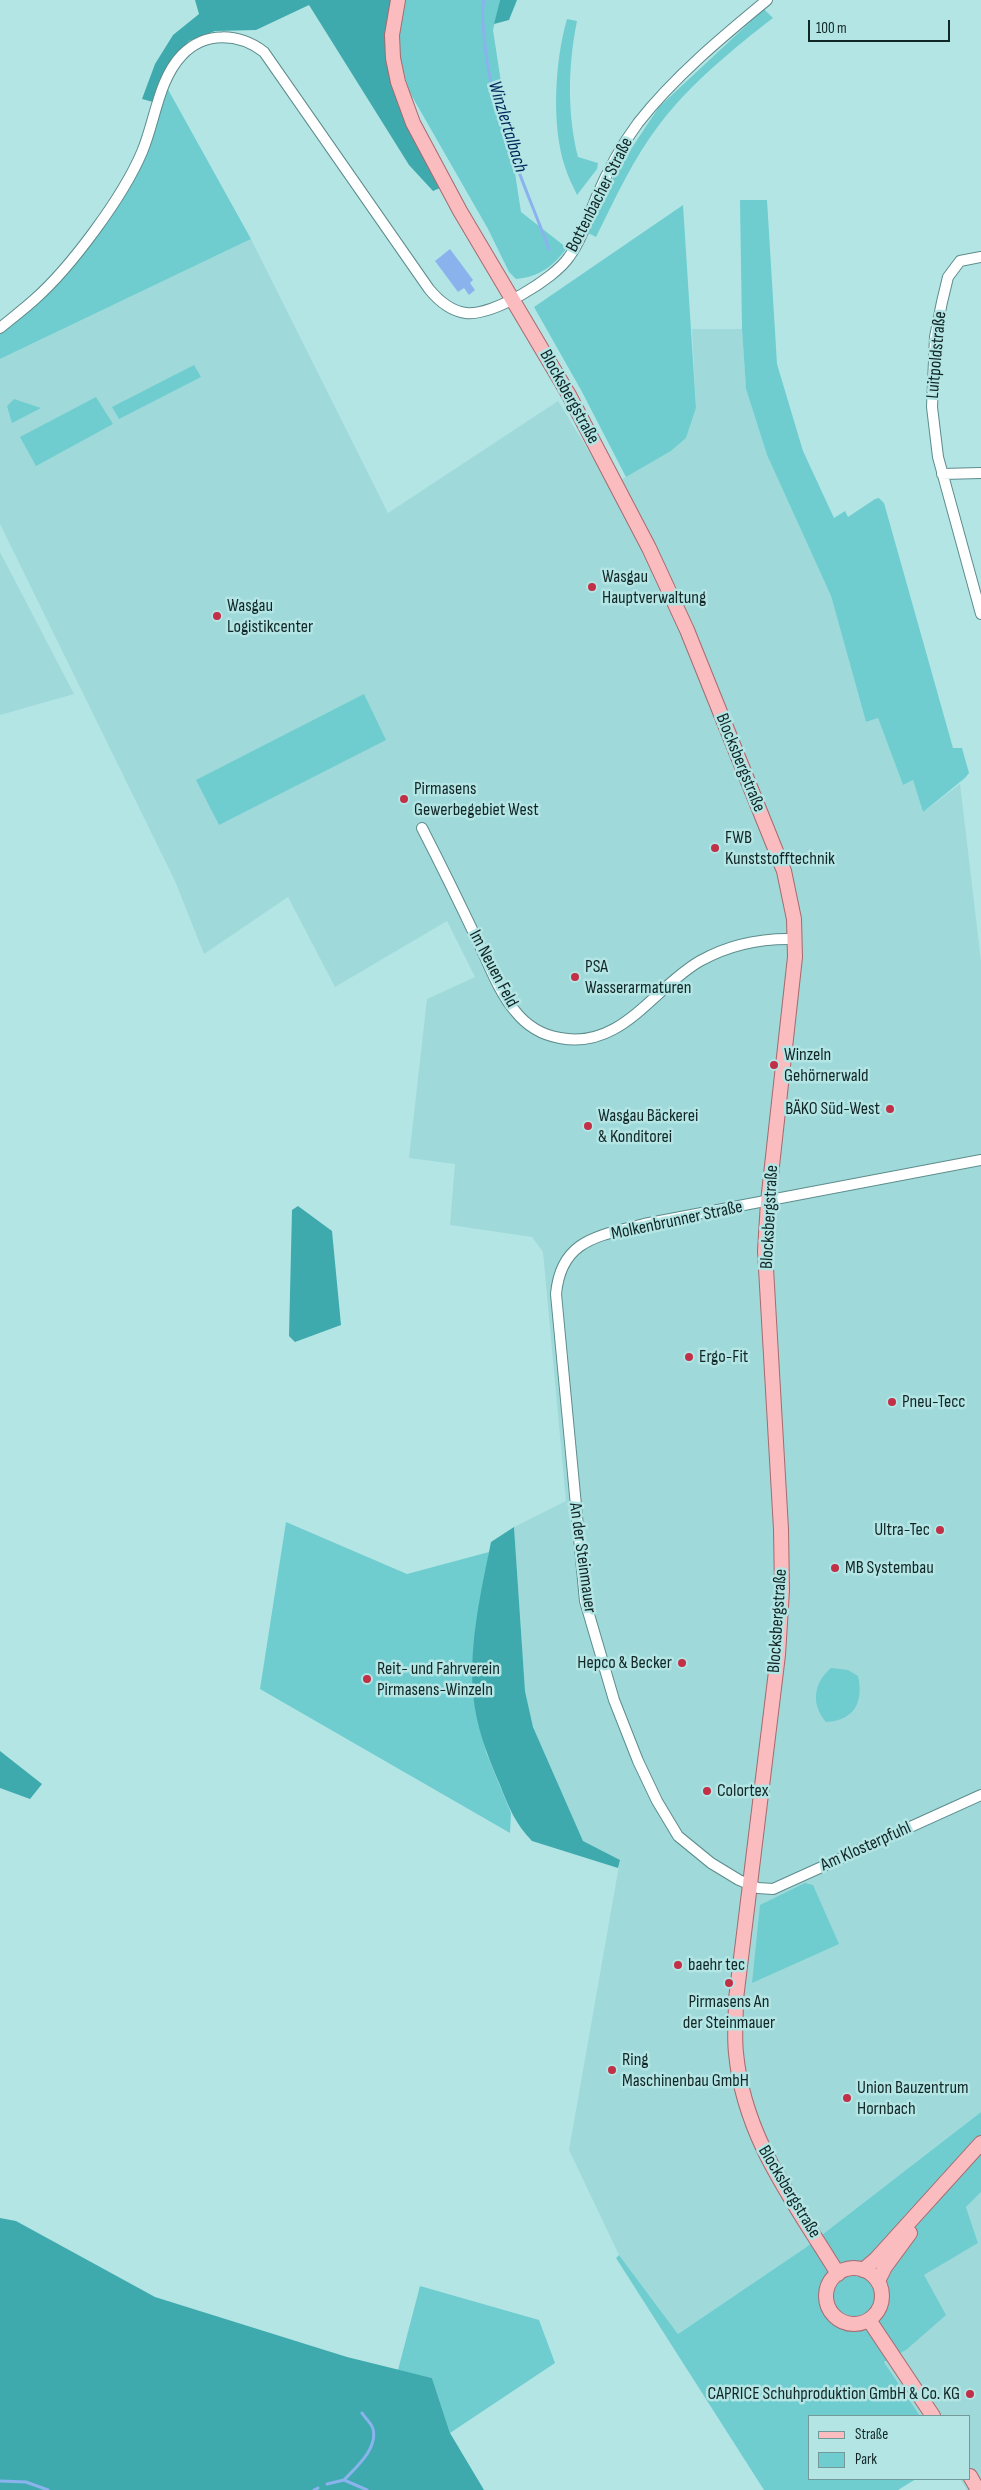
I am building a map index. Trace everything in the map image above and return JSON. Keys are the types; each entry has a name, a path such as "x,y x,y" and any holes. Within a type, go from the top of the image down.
{"main road":[{"name":"Blocksbergstraße","path":"398,0 392,35 393,58 404,103 425,148 460,211 598,448 687,630 784,872 791,898 795,939 768,1202 766,1278 782,1529 782,1590 778,1655 736,1999 736,2052 744,2097 755,2132 778,2180 838,2274"},
{"path":"863,2270 876,2259 981,2143"},
{"path":"878,2281 885,2267 954,2174"},
{"path":"854,2268 863,2270 878,2281 882,2303 874,2316 869,2320 850,2324 834,2316 829,2308 827,2289 838,2274 854,2268"},
{"path":"869,2320 932,2415"},
{"path":"971,2478 978,2490"}],"street":[{"name":"Bottenbacher Straße","path":"0,328 36,298 103,217 131,174 142,152 164,84 181,56 197,44 213,38 234,38 256,46 264,52 415,269 439,300 453,310 473,313 495,307 512,298 554,273 569,257 579,241 611,165 638,122 693,65 766,0"},
{"name":"Luitpoldstraße","path":"981,257 966,259 951,271 935,337 932,407 934,439 942,474 981,614"},
{"path":"942,474 981,473"},
{"name":"Im Neuen Feld","path":"422,828 503,995 524,1022 554,1037 582,1039 613,1031 684,971 717,952 752,941 795,939"},
{"name":"Molkenbrunner Straße","path":"561,1267 566,1258 587,1241 644,1224 768,1202 981,1160"},
{"name":"An der Steinmauer","path":"561,1267 556,1294 575,1512 585,1601 604,1672 638,1761 657,1801 678,1836 711,1863 749,1885"},
{"name":"Am Klosterpfuhl","path":"749,1885 764,1889 779,1886 981,1795"}],"shaded area":[{"path":"195,0 404,0 398,52 425,156 440,188 433,191 409,165 309,5 256,30 215,31 189,41 168,65 153,102 142,99 155,64 173,35 199,14"},
{"path":"500,0 517,0 509,20 494,24"},
{"path":"251,239 388,513 558,401 610,486 671,451 686,438 696,408 692,329 742,329 746,389 767,455 831,596 866,722 878,718 903,785 913,780 923,812 960,784 981,961 981,2112 805,2248 678,2334 619,2255 569,2150 620,1860 583,1841 533,1727 525,1691 514,1527 566,1501 543,1252 532,1237 450,1225 455,1164 409,1158 427,999 475,977 447,921 335,987 288,897 204,954 175,881 0,524 0,359"},
{"path":"450,249 473,280 470,283 475,290 469,295 464,288 458,292 435,261"},
{"path":"0,552 74,694 0,715"},
{"path":"298,1206 332,1231 341,1325 295,1342 289,1336 292,1210"},
{"path":"514,1527 525,1691 533,1727 583,1841 620,1860 618,1868 532,1841 521,1828 509,1808 483,1740 473,1694 474,1637 491,1542"},
{"path":"0,1751 42,1784 30,1799 0,1788"},
{"path":"981,2192 981,2490 967,2490 961,2480 971,2480 971,2415 919,2415 884,2362 906,2350 923,2275 978,2243 966,2207"},
{"path":"0,2218 16,2221 155,2297 347,2357 432,2378 450,2433 484,2490 0,2490"}],"green space":[{"path":"404,0 500,0 493,30 521,212 567,248 545,270 532,276 516,279 509,272 488,229 409,91 398,52"},
{"path":"764,9 773,18 698,81 671,110 633,165 596,237 588,233 615,173 659,107"},
{"path":"567,19 577,21 570,72 570,106 574,140 578,157 598,163 597,169 577,195 566,171 556,113 557,73"},
{"path":"165,84 251,239 0,359 0,328 67,263 131,175"},
{"path":"740,200 767,200 777,364 803,451 834,518 845,511 848,517 875,499 879,498 884,503 953,748 962,748 969,773 923,812 913,780 903,785 878,718 866,722 831,596 767,455 746,389 742,329"},
{"path":"683,205 696,408 686,438 671,451 626,477 581,390 534,307"},
{"path":"194,365 201,377 119,419 112,407"},
{"path":"96,397 113,424 36,466 20,437"},
{"path":"14,399 41,408 12,423 7,406"},
{"path":"364,694 386,740 219,825 196,780"},
{"name":"Reit- und Fahrverein Pirmasens-Winzeln","path":"286,1522 407,1574 489,1552 475,1637 474,1694 486,1752 511,1813 510,1833 260,1689"},
{"path":"831,1668 848,1670 858,1676 859,1694 858,1702 850,1714 836,1721 826,1722 818,1708 816,1694 821,1680"},
{"path":"805,1883 813,1885 839,1944 752,1983 760,1905"},
{"path":"981,2112 981,2192 966,2207 978,2243 924,2275 946,2315 906,2350 884,2362 919,2415 808,2415 808,2480 914,2480 898,2490 764,2490 616,2258 619,2255 678,2334 805,2248"},
{"path":"420,2286 539,2320 555,2363 450,2433 432,2378 398,2370"}],"waterway":[{"name":"Winzlertalbach","path":"484,0 482,13 487,62 500,117 518,170 549,249"},
{"path":"344,2480 365,2457 372,2444 374,2436 372,2427 362,2413"},
{"path":"327,2484 344,2480 367,2490"},
{"path":"0,2481 26,2482 48,2490"},
{"path":"314,2490 318,2488"}],"place":[{"name":"Wasgau Hauptverwaltung","path":"592,587"},
{"name":"Wasgau Logistikcenter","path":"217,616"},
{"name":"Pirmasens Gewerbegebiet West","path":"404,799"},
{"name":"FWB Kunststofftechnik","path":"715,848"},
{"name":"PSA Wasserarmaturen","path":"575,977"},
{"name":"Winzeln Gehörnerwald","path":"774,1065"},
{"name":"BÄKO Süd-West","path":"890,1109"},
{"name":"Wasgau Bäckerei & Konditorei","path":"588,1126"},
{"name":"Ergo-Fit","path":"689,1357"},
{"name":"Pneu-Tecc","path":"892,1402"},
{"name":"Ultra-Tec","path":"940,1530"},
{"name":"MB Systembau","path":"835,1568"},
{"name":"Hepco & Becker","path":"682,1663"},
{"name":"Reit- und Fahrverein Pirmasens-Winzeln","path":"367,1679"},
{"name":"Colortex","path":"707,1791"},
{"name":"baehr tec","path":"678,1965"},
{"name":"Pirmasens An der Steinmauer","path":"729,1983"},
{"name":"Ring Maschinenbau GmbH","path":"612,2070"},
{"name":"Union Bauzentrum Hornbach","path":"847,2098"},
{"name":"CAPRICE Schuhproduktion GmbH & Co. KG","path":"970,2394"}]}
